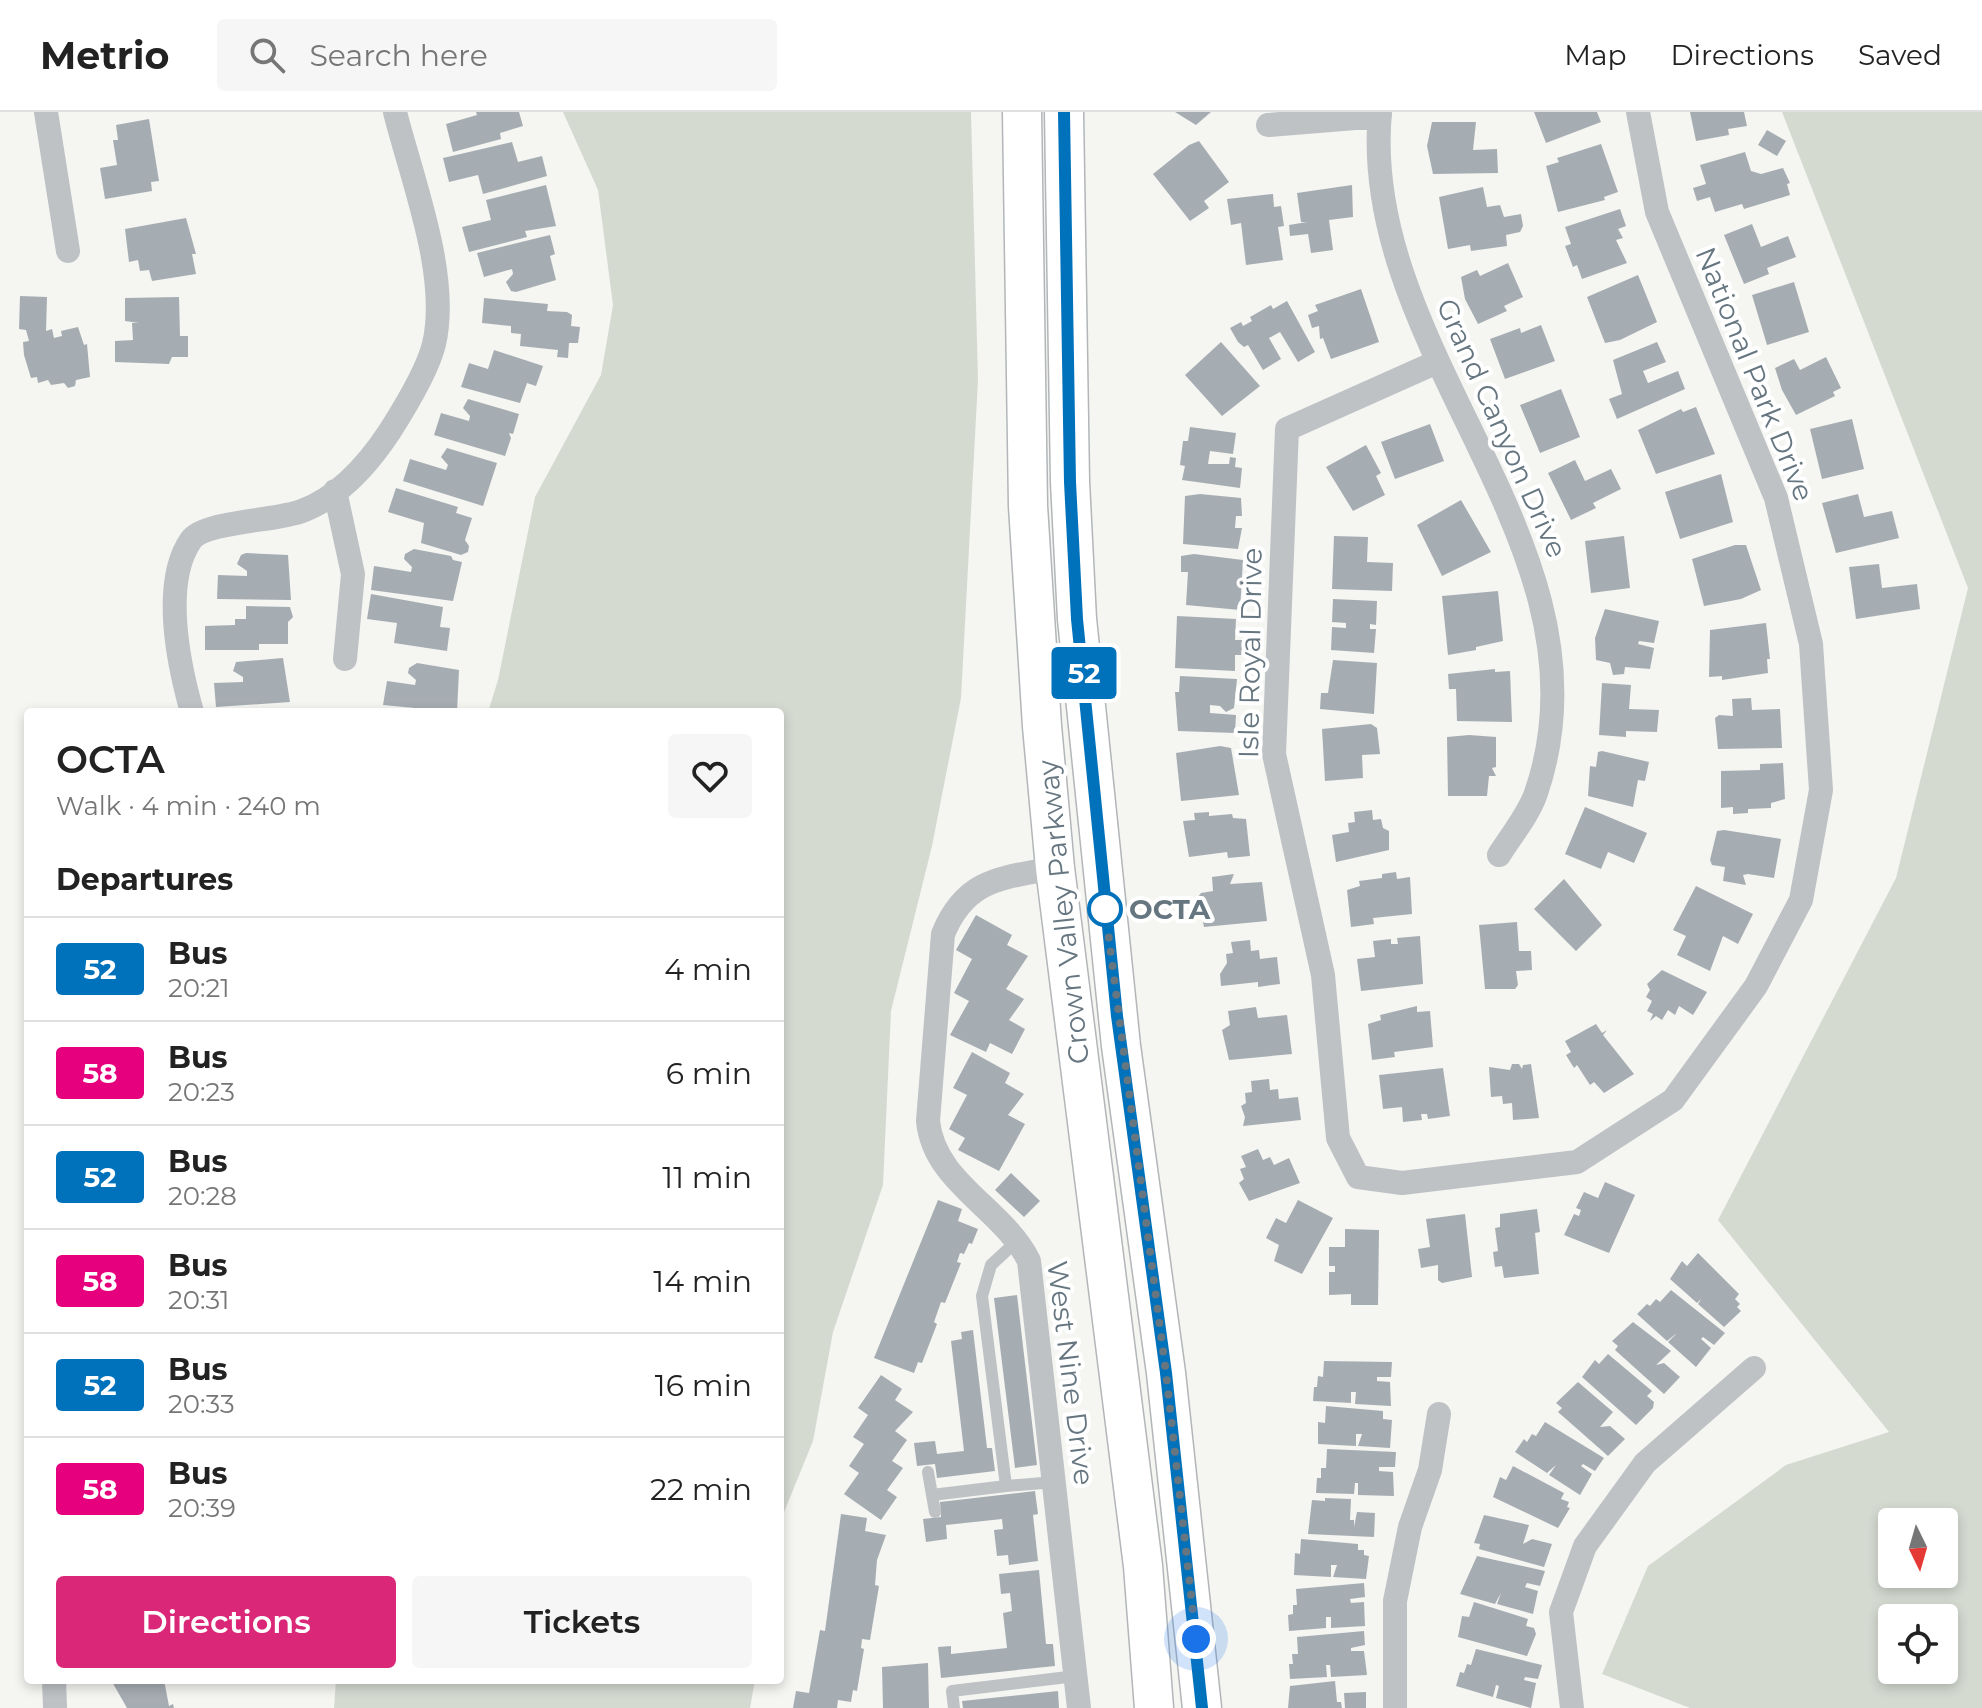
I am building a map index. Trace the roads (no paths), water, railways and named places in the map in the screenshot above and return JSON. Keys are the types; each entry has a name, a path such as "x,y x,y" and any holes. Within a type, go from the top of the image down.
{"main road":[{"name":"Crown Valley Parkway","path":"1022,112 1028,506 1055,868 1143,1566 1154,1708"},
{"name":"Crown Valley Parkway","path":"1064,112 1070,482 1077,619 1121,1046 1166,1373 1202,1708"},
{"path":"1086,691 1065,721 1073,843 1055,868 1078,888 1099,1028 1121,1046"}],"street":[{"path":"46,112 68,251"},
{"path":"191,708 178,663 175,602 183,557 193,537 213,528 302,511 335,491 370,463 399,417 434,345 438,297 431,249 395,112"},
{"name":"National Park Drive","path":"1358,1177 1402,1183 1577,1162 1673,1100 1756,986 1801,900 1821,790 1811,644 1776,498 1657,212 1638,112"},
{"path":"1268,125 1380,114"},
{"name":"Grand Canyon Drive","path":"1380,114 1380,177 1396,256 1437,362 1509,507 1537,585 1547,636 1549,745 1535,796 1499,855"},
{"name":"Isle Royal Drive","path":"1358,1177 1338,1138 1323,975 1274,754 1287,429 1437,362"},
{"path":"335,491 353,574 345,659"},
{"name":"West Nine Drive","path":"1055,868 998,879 971,891 953,909 943,934 930,1136 949,1171 1019,1240 1029,1261 1079,1708"},
{"path":"1572,1708 1561,1612 1585,1546 1645,1463 1754,1368"},
{"path":"1395,1708 1395,1601 1410,1527 1430,1470 1439,1414"},
{"path":"54,1684 55,1708"}],"lane":[{"path":"1006,1486 982,1296 991,1265 1019,1240"},
{"path":"928,1472 935,1512"},
{"path":"932,1495 1055,1482"},
{"path":"954,1708 952,1691 1076,1676"}],"place":[{"name":"OCTA","path":"1105,909"}]}
